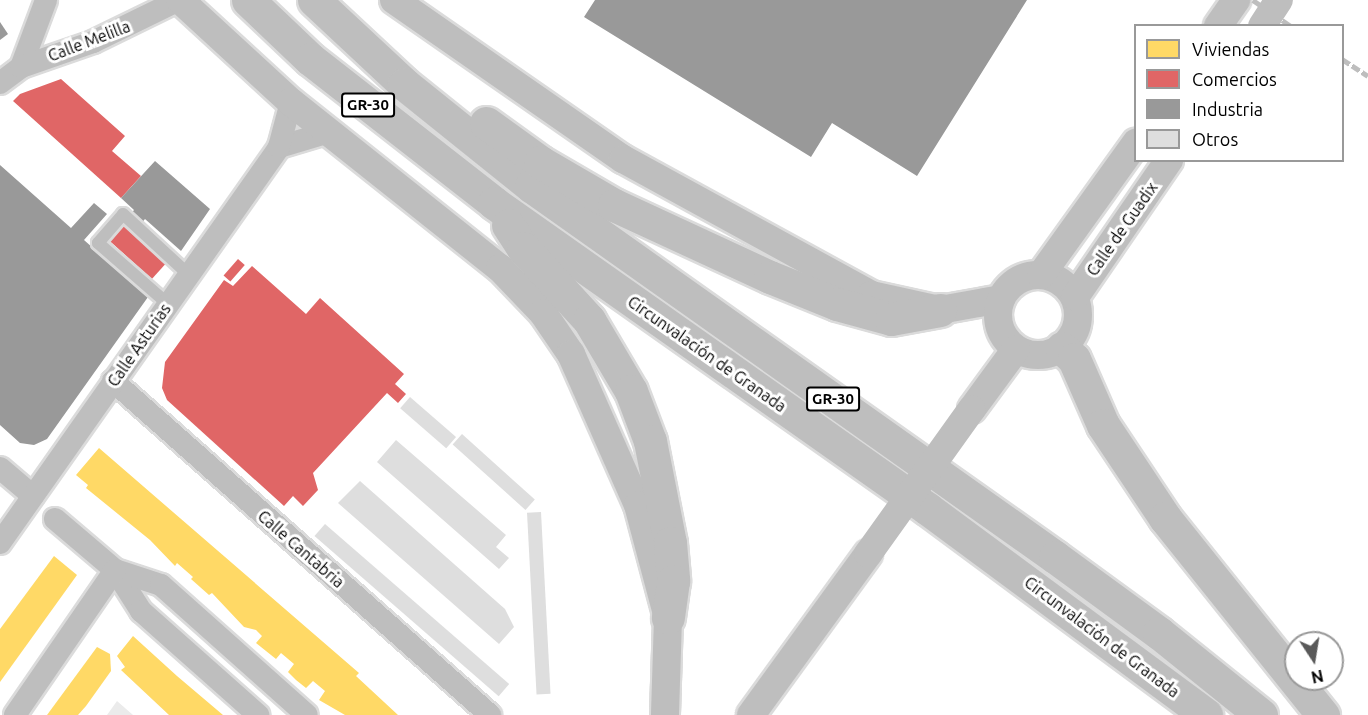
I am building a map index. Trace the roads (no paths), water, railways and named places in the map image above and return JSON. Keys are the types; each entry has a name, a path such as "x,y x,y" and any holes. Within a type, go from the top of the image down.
{"highway":[{"name":"Circunvalación de Granada","path":"248,0 310,59 494,204 928,509 1206,715"},
{"name":"Circunvalación de Granada","path":"314,0 404,84 615,248 1046,550 1159,633 1261,715"},
{"path":"404,84 446,95 540,162 614,205 770,277 837,304 891,319 940,310"},
{"path":"494,204 523,248 589,320 631,390 650,441 670,543 673,581 668,618"},
{"path":"1062,348 1074,358 1103,425 1165,518 1323,715"}],"street":[{"path":"21,67 46,0"},
{"path":"179,0 291,102 500,268 543,313 571,354 618,452 638,505 668,618 665,715"},
{"name":"Calle Melilla","path":"0,83 21,67 93,42 179,0"},
{"path":"394,0 623,159 871,294 940,310 1001,299"},
{"path":"1219,24 1236,0"},
{"path":"1263,24 1279,0"},
{"name":"Calle Asturias","path":"0,543 279,147 291,102"},
{"path":"279,147 329,132"},
{"path":"1041,275 1134,146"},
{"name":"Calle de Guadix","path":"1075,297 1168,162"},
{"path":"1041,275 1066,286 1075,297 1078,308 1076,330 1062,348 1039,355 1016,349 1001,332 998,322 1001,299 1017,281 1041,275"},
{"path":"751,715 1016,349"},
{"name":"Calle Cantabria","path":"114,381 490,715"},
{"path":"0,468 33,496"},
{"path":"55,519 115,570 141,611 258,715"},
{"path":"15,715 115,570"},
{"path":"115,570 161,585 307,715"}],"lane":[{"path":"168,304 98,243 123,214 189,274"}],"railway":[{"path":"1253,0 1288,24"},
{"path":"1344,60 1368,76"}]}
